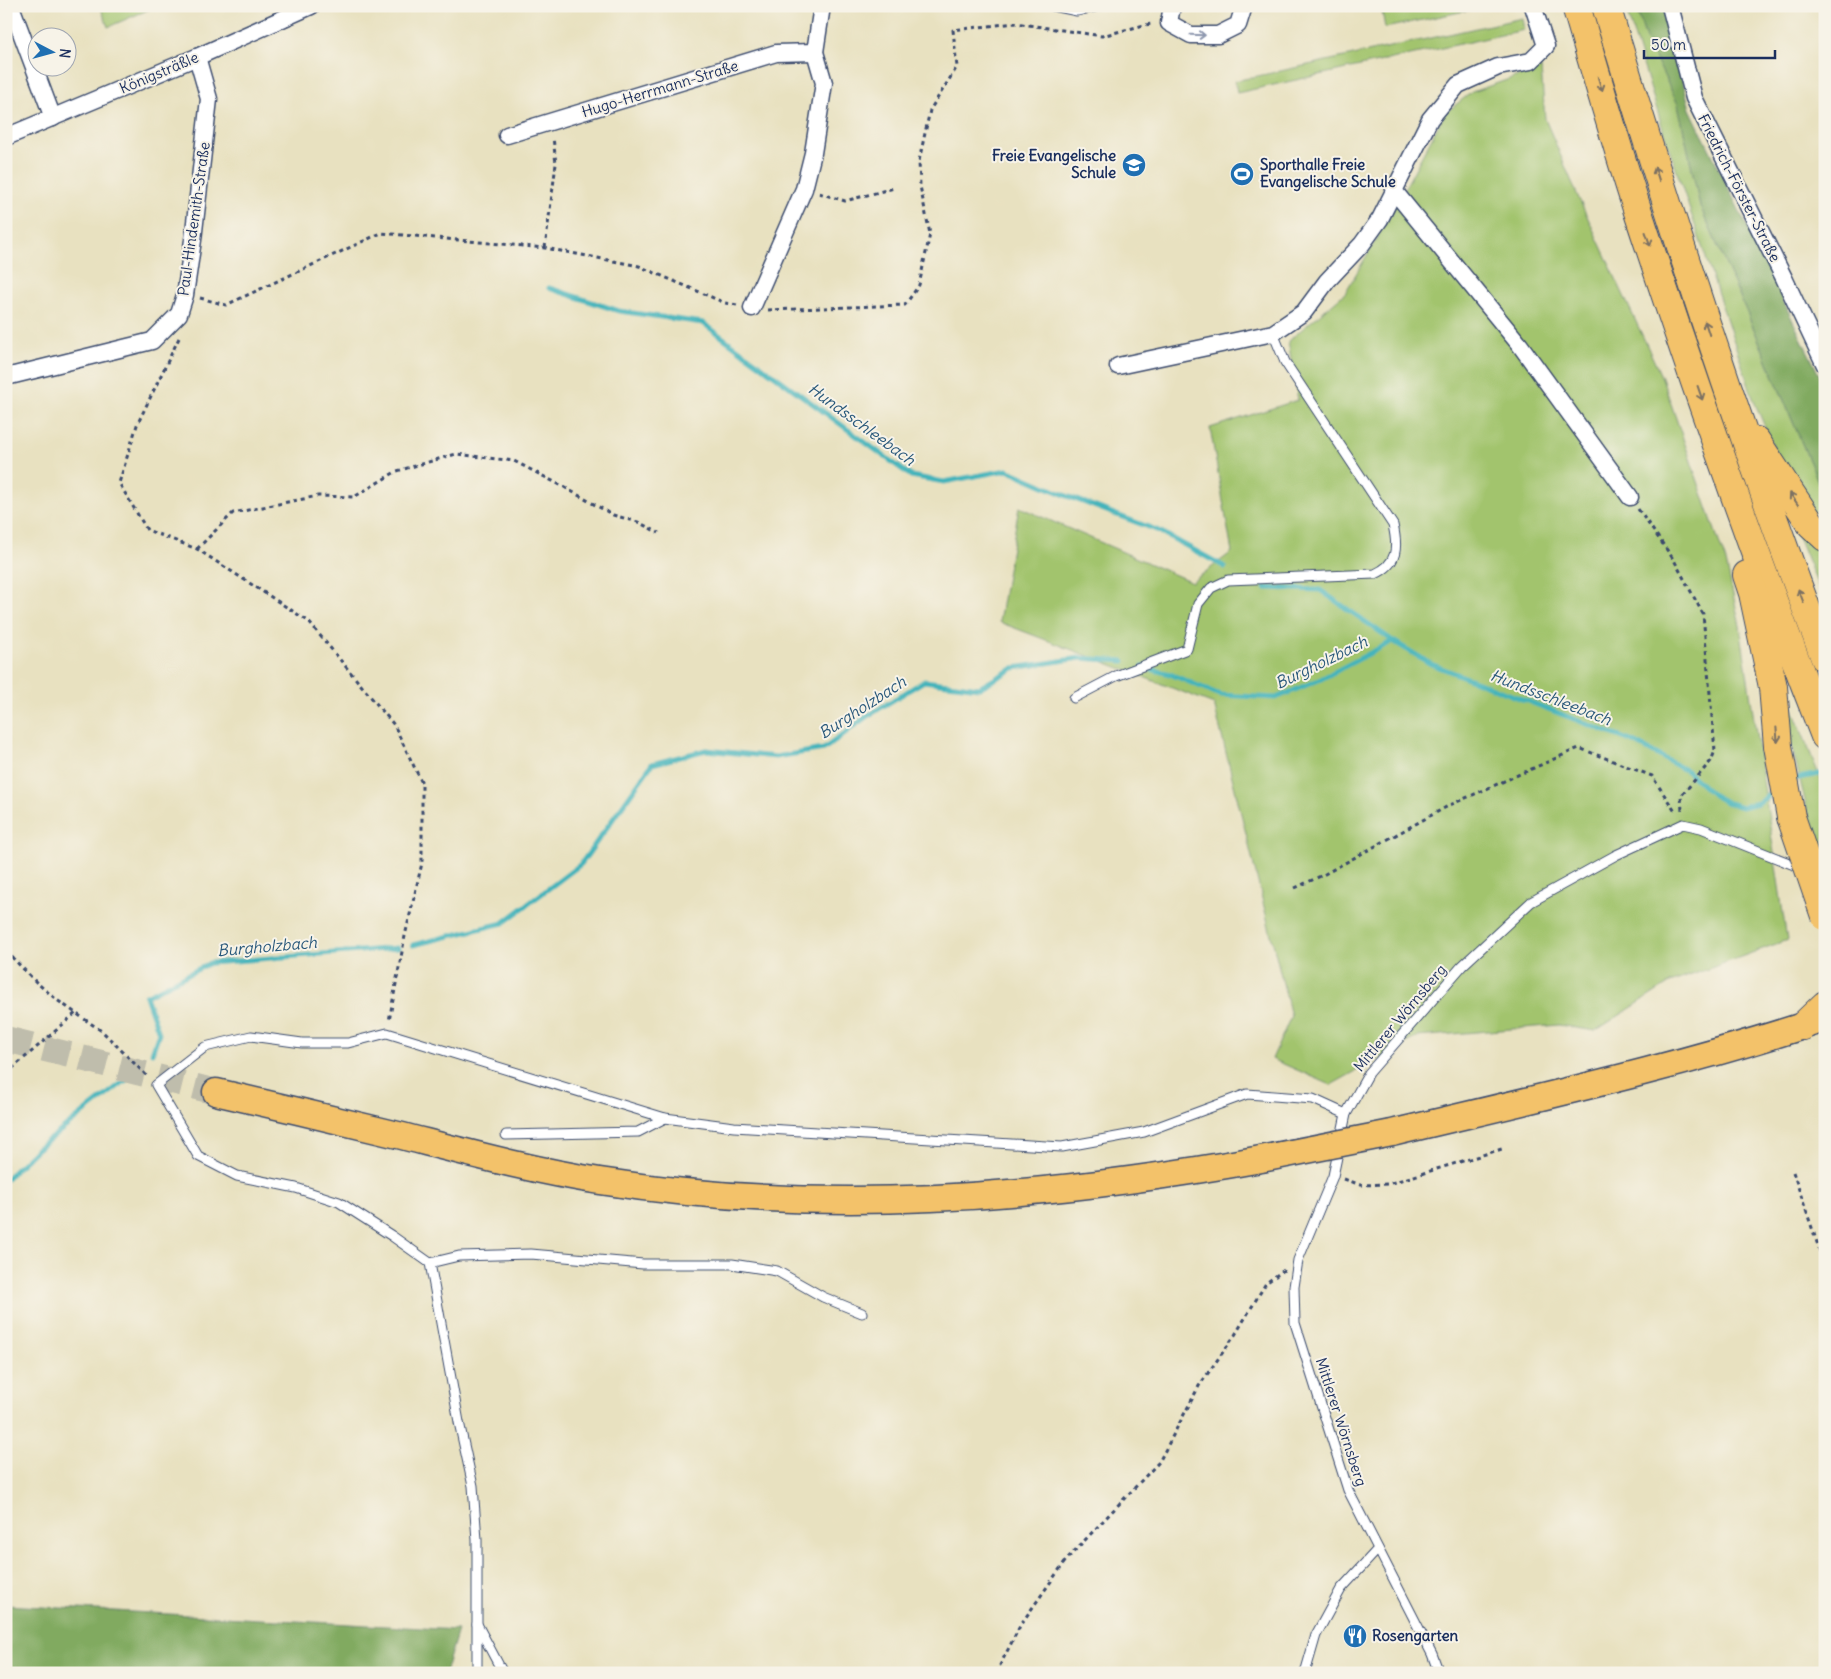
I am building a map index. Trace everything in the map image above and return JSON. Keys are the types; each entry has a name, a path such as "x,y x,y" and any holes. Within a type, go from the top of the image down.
{"highway":[{"path":"1576,6 1640,216 1721,454 1802,678 1825,736"},
{"path":"1606,6 1648,146 1733,408 1825,658"},
{"path":"1733,408 1811,524 1825,537"},
{"path":"1721,454 1730,519 1753,593 1773,687 1778,746 1791,817 1825,916"},
{"path":"1817,1026 1825,1005"}],"main road":[{"path":"216,1092 544,1171 647,1188 756,1197 888,1201 975,1196 1116,1182 1261,1159 1392,1133 1817,1026"}],"street":[{"path":"11,6 53,118"},
{"name":"Königsträßle","path":"6,137 197,57 311,6"},
{"path":"752,308 804,189 813,153 824,83 814,52 822,6"},
{"path":"1172,6 1169,23 1191,35 1218,35 1238,25 1244,6"},
{"path":"1118,366 1273,333 1304,312 1327,281 1362,244 1380,219 1430,120 1458,85 1498,67 1532,61 1546,46 1533,6"},
{"name":"Friedrich-Förster-Straße","path":"1670,6 1694,98 1784,278 1825,365"},
{"name":"Hugo-Herrmann-Straße","path":"508,135 776,54 814,52"},
{"name":"Paul-Hindemith-Straße","path":"6,377 152,341 179,314 185,295 193,240 209,98 197,57"},
{"path":"1395,192 1520,345 1630,497"}],"lane":[{"path":"1053,6 1077,11 1100,6"},
{"path":"1074,698 1116,676 1187,649 1198,604 1211,588 1228,580 1375,574 1386,569 1392,561 1396,548 1393,525 1285,362 1273,333"},
{"path":"1683,824 1701,828 1825,877"},
{"name":"Mittlerer Wörnsberg","path":"1439,1673 1432,1654 1348,1490 1295,1323 1294,1287 1298,1260 1334,1176 1346,1114 1369,1073 1414,1020 1462,966 1531,902 1616,855 1683,824"},
{"path":"477,1673 477,1540 472,1486 430,1263 339,1202 296,1188 237,1176 198,1156 156,1084 205,1047 251,1036 302,1043 348,1043 387,1033 665,1118 734,1127 1062,1148 1144,1132 1247,1094 1313,1099 1346,1114"},
{"path":"506,1136 638,1132 665,1118"},
{"path":"430,1263 459,1256 531,1254 643,1264 732,1264 777,1271 823,1297 862,1313"},
{"path":"1305,1673 1316,1635 1341,1589 1378,1549"},
{"path":"476,1621 503,1673"}],"path":[{"path":"185,295 226,305 381,232 545,248 639,266 725,303 752,308 771,310 905,305 919,284 930,234 920,186 919,161 930,110 957,67 953,30 1015,23 1102,36 1144,25 1169,23"},
{"path":"545,248 556,164 552,122"},
{"path":"804,189 845,200 894,188"},
{"path":"179,314 179,340 137,425 119,483 147,530 198,549 308,621 394,725 422,783 422,863 405,936 387,1033"},
{"path":"198,549 233,513 318,496 354,497 397,471 456,454 514,461 614,515 638,522 659,533"},
{"path":"1630,497 1674,560 1703,614 1715,751 1711,761 1681,796 1683,824"},
{"path":"1295,888 1323,875 1450,805 1579,748 1652,776 1683,824"},
{"path":"6,951 36,982 57,1000 103,1032 156,1084"},
{"path":"6,1074 76,1012"},
{"path":"1334,1176 1361,1185 1388,1184 1505,1148"},
{"path":"1793,1172 1825,1266"},
{"path":"996,1673 1021,1624 1066,1560 1159,1462 1198,1386 1235,1335 1266,1283 1298,1260"}],"green space":[{"path":"100,6 157,6 108,27"},
{"path":"1381,6 1488,6 1385,28"},
{"path":"1625,6 1636,6 1646,39 1678,104 1700,206 1825,498 1825,526 1788,481 1754,401 1666,139"},
{"path":"1636,6 1663,6 1690,109 1825,387 1825,498 1700,206 1678,104 1646,39"},
{"path":"1522,18 1524,30 1237,93 1235,81"},
{"path":"1541,68 1545,119 1580,201 1662,378 1726,562 1740,626 1787,940 1670,983 1595,1031 1559,1025 1417,1037 1331,1085 1272,1059 1291,1016 1214,704 999,622 1019,507 1192,582 1232,552 1210,428 1298,400 1288,341 1345,293 1392,212 1445,113 1472,92"},
{"path":"1791,519 1825,546 1825,603"},
{"path":"1787,695 1825,790 1825,867 1823,866 1808,813 1791,743"},
{"path":"6,1605 458,1630 445,1673 6,1673"}],"waterway":[{"name":"Hundsschleebach","path":"549,288 619,311 703,323 911,476 944,482 1007,470 1067,496 1159,531 1225,567"},
{"name":"Hundsschleebach","path":"1265,588 1320,590 1393,641 1431,664 1636,743 1687,771 1713,795 1728,803 1742,807 1758,803 1777,789"},
{"name":"Burgholzbach","path":"1143,667 1170,674 1220,695 1276,698 1321,679 1393,641"},
{"name":"Burgholzbach","path":"413,945 503,923 581,864 652,764 706,750 776,757 824,749 866,717 924,681 979,688 1014,668 1080,658 1124,661"},
{"name":"Hundsschleebach","path":"1793,779 1825,773"},
{"name":"Burgholzbach","path":"152,1053 159,1033 146,996 210,963 398,948"},
{"name":"Burgholzbach","path":"6,1179 37,1149 126,1080"}],"tunnel":[{"path":"6,1039 216,1092"}],"place":[{"name":"Freie Evangelische Schule","path":"1134,165"},
{"name":"Sporthalle Freie Evangelische Schule","path":"1242,174"},
{"name":"Rosengarten","path":"1355,1636"}]}
